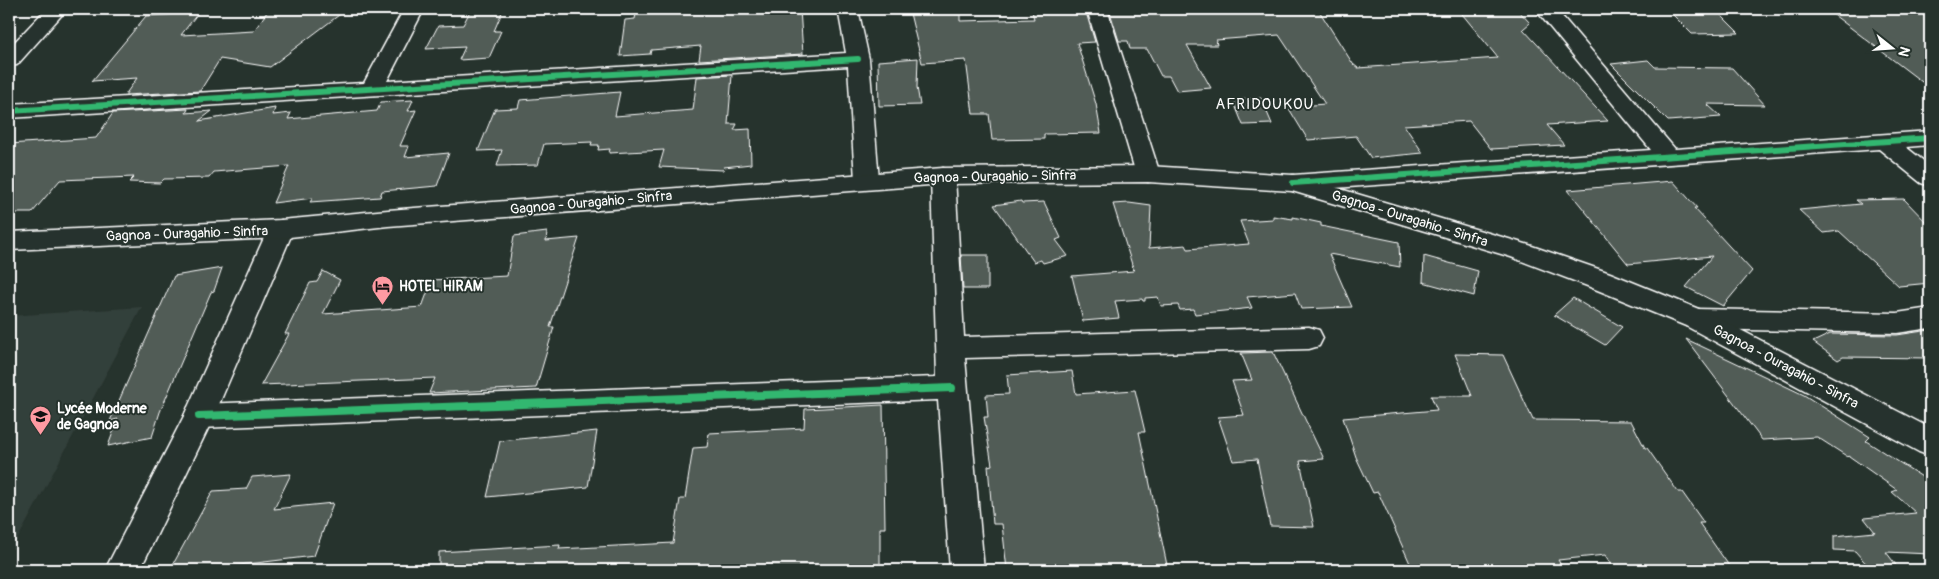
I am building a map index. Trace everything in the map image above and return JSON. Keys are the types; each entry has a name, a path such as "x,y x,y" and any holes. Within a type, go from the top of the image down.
{"street":[{"path":"9,60 57,9"},
{"path":"371,90 414,9"},
{"path":"848,9 858,59 867,180"},
{"path":"1097,9 1148,174"},
{"path":"1545,9 1669,157"},
{"path":"9,110 371,90 858,59"},
{"path":"1294,184 1930,138"},
{"path":"1885,142 1930,178"},
{"name":"Gagnoa - Ouragahio - Sinfra","path":"9,241 281,229 388,218 867,180 943,176 1148,174 1294,184 1520,251 1600,280 1696,319 1930,443"},
{"path":"943,176 952,388 967,570"},
{"path":"122,570 199,416 281,229"},
{"path":"1696,319 1897,323 1930,318"},
{"path":"950,348 1309,338"},
{"path":"199,416 952,388"}],"shaded area":[{"name":"Lycée Moderne de Gagnoa","path":"142,307 9,555 9,316"}],"building":[{"path":"269,9 347,9 270,67 220,59 200,91 125,95 137,78 92,81 146,16 198,13 181,35 254,31"},
{"path":"645,9 800,9 803,54 699,60 701,46 651,50 650,54 620,56 625,20 635,19 636,14 644,13"},
{"path":"909,9 955,9 955,14 960,14 960,21 1034,19 1032,11 1085,9 1095,42 1077,43 1096,104 1101,133 1044,134 1044,139 992,140 989,114 973,114 966,60 922,63"},
{"path":"1109,9 1215,11 1213,9 1318,9 1353,64 1358,68 1498,58 1458,9 1517,9 1530,23 1523,29 1608,121 1547,125 1564,145 1491,149 1469,121 1404,125 1423,153 1371,158 1356,136 1308,140 1288,107 1325,104 1279,35 1216,40 1217,45 1187,45 1211,88 1177,91 1169,76 1161,76 1147,49 1130,49 1128,41 1119,41"},
{"path":"1667,9 1715,9 1739,33 1692,34"},
{"path":"1826,9 1930,9 1930,88"},
{"path":"503,10 494,31 501,31 489,58 459,60 465,47 426,49 438,26 463,25 470,11"},
{"path":"918,58 917,87 920,105 879,106 878,61"},
{"path":"1648,60 1655,67 1732,68 1765,105 1707,104 1721,117 1668,121 1611,64"},
{"path":"732,75 728,124 737,124 734,130 750,129 751,164 724,167 723,170 659,167 664,150 609,153 610,149 598,150 599,145 591,145 592,142 544,144 538,165 497,166 502,150 478,151 495,109 518,108 520,100 620,92 615,116 693,110 697,77"},
{"path":"1261,98 1272,124 1243,125 1233,100"},
{"path":"413,100 408,111 416,110 400,146 409,146 405,157 449,153 437,186 382,191 380,197 310,202 313,198 273,203 289,166 214,172 209,178 164,179 160,183 129,182 134,177 60,180 32,213 9,213 9,144 96,138 113,113 188,109 186,113 212,111 199,121 275,108 273,115 291,113 288,119 377,111 381,102"},
{"path":"1673,181 1697,208 1694,208 1752,271 1723,306 1686,287 1712,256 1628,264 1568,190"},
{"path":"1904,199 1930,226 1930,283 1899,286 1839,231 1824,233 1799,210 1861,204 1856,200"},
{"path":"1021,201 1022,203 1044,202 1061,238 1056,240 1068,256 1043,263 1041,260 1034,262 994,205"},
{"path":"1129,203 1151,206 1149,248 1186,245 1188,249 1249,244 1240,221 1273,219 1273,216 1293,219 1293,217 1321,223 1321,226 1399,242 1400,267 1329,254 1352,307 1301,309 1295,293 1247,297 1252,308 1195,314 1193,309 1180,310 1178,305 1161,306 1158,297 1145,298 1145,301 1142,299 1115,301 1119,318 1083,321 1072,276 1134,271 1113,204"},
{"path":"547,232 546,241 579,238 550,327 554,327 536,388 429,393 435,378 261,385 289,334 285,334 310,283 317,282 323,271 340,280 323,314 422,307 432,280 507,276 514,236"},
{"path":"961,255 988,255 988,289 963,289"},
{"path":"1424,256 1478,271 1474,296 1423,282"},
{"path":"222,268 214,291 211,292 160,412 152,437 108,446 118,419 110,421 174,276"},
{"path":"1573,298 1622,327 1605,345 1554,315"},
{"path":"1930,330 1930,358 1843,357 1838,360 1813,342 1830,334 1897,335"},
{"path":"1686,339 1804,395 1870,437 1866,441 1930,482 1930,554 1886,552 1896,565 1870,568 1855,551 1834,550 1834,536 1875,532 1864,518 1916,513 1892,492 1897,490 1849,456 1817,437 1762,440"},
{"path":"1273,352 1324,459 1300,461 1314,527 1270,526 1257,459 1233,461 1218,417 1244,415 1232,381 1252,380 1241,353"},
{"path":"1455,354 1503,355 1533,420 1631,421 1645,448 1647,448 1678,492 1682,492 1704,523 1699,523 1732,570 1615,570 1605,555 1558,560 1564,570 1413,570 1378,492 1373,493 1356,457 1343,418 1437,410 1431,396 1472,396"},
{"path":"1072,371 1076,394 1135,390 1145,432 1139,432 1168,570 1007,570 1002,524 993,524 988,466 992,465 984,417 988,417 986,395 1009,394 1007,375"},
{"path":"883,405 885,528 880,528 880,570 439,570 439,552 560,545 559,549 673,543 680,499 685,499 693,448 707,447 709,433 804,428 805,409"},
{"path":"597,431 588,487 487,497 500,441"},
{"path":"291,474 274,509 333,503 314,556 198,570 170,570 213,491 246,489 252,477"}],"cycle path":[{"path":"9,111 858,59"},
{"path":"1293,183 1930,138"},
{"path":"199,416 952,388"}],"place":[{"name":"HOTEL HIRAM","path":"383,305"},
{"name":"Lycée Moderne de Gagnoa","path":"41,435"}],"district":[{"name":"AFRIDOUKOU","path":"1265,104"}]}
